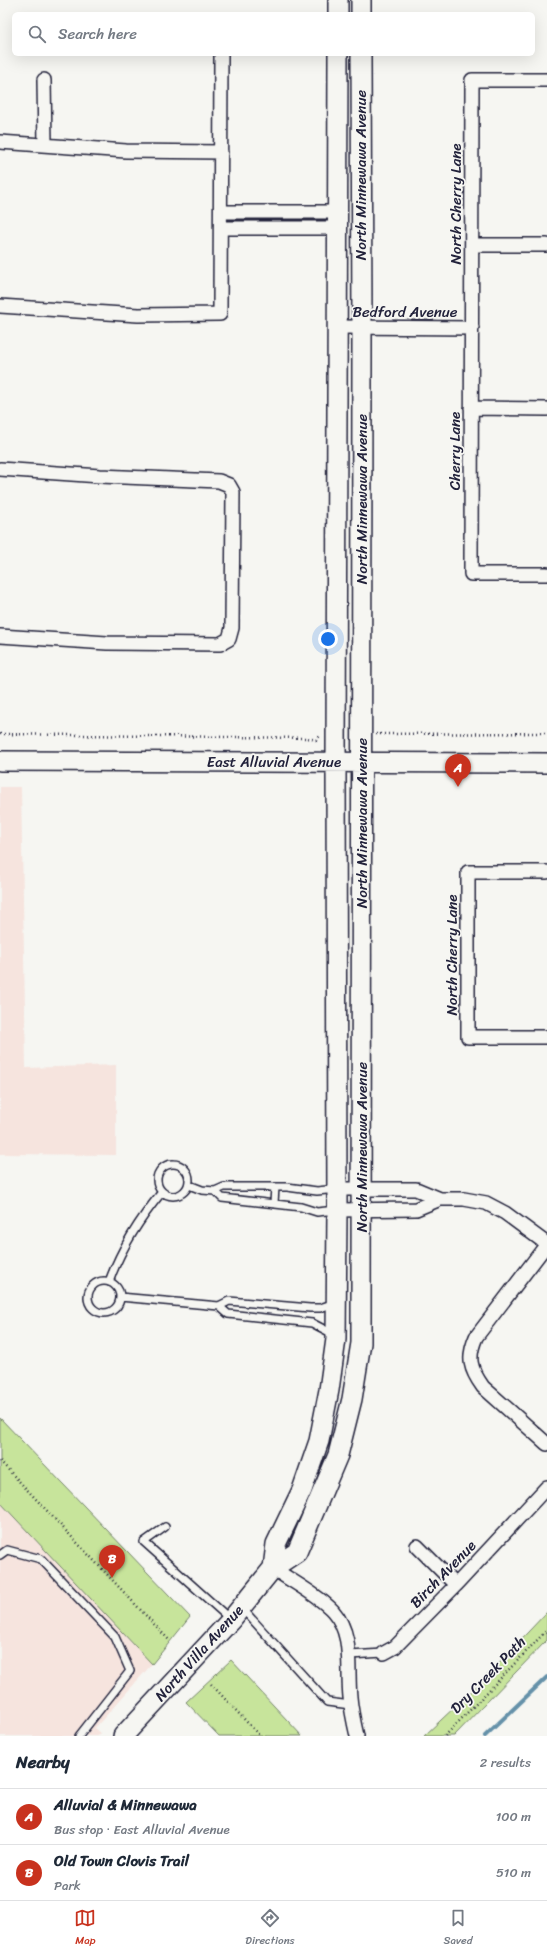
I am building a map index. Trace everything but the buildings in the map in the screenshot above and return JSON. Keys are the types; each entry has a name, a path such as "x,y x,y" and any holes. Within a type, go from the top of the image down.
{"main road":[{"path":"338,0 338,12"},
{"path":"361,0 361,12"},
{"name":"North Minnewawa Avenue","path":"273,1568 276,1544 302,1490 319,1441 329,1390 336,1335 338,56"},
{"name":"North Minnewawa Avenue","path":"273,1568 297,1552 338,1455 352,1399 361,1343 361,56"},
{"name":"East Alluvial Avenue","path":"0,761 547,763"},
{"name":"North Villa Avenue","path":"122,1736 236,1614 273,1568"}],"street":[{"path":"0,306 138,315 220,314 221,56"},
{"path":"44,80 45,145"},
{"name":"North Cherry Lane","path":"472,328 472,80 547,80"},
{"path":"0,142 126,151 221,152"},
{"path":"221,212 338,220"},
{"path":"221,228 338,220"},
{"path":"472,245 547,245"},
{"name":"Bedford Avenue","path":"338,327 472,328"},
{"name":"Cherry Lane","path":"472,328 471,574 547,574"},
{"path":"471,408 547,409"},
{"path":"0,469 100,476 219,481 229,485 232,492 232,628 229,639 220,644 107,643 0,636"},
{"name":"North Cherry Lane","path":"547,872 468,872 468,1037 547,1037"},
{"path":"337,1189 416,1189 440,1199 476,1201 496,1207 547,1244 476,1338 471,1350 470,1362 475,1376 483,1386 547,1444"},
{"path":"337,1210 416,1209 440,1199"},
{"name":"Birch Avenue","path":"384,1653 395,1647 456,1585 547,1488"},
{"path":"417,1546 456,1585"},
{"path":"273,1568 317,1598 332,1611 345,1632 349,1655 351,1705 357,1736"}],"lane":[{"path":"170,1164 181,1166 185,1169 190,1180 187,1190 177,1196 172,1197 162,1192 157,1184 158,1174 165,1166 170,1164"},
{"path":"189,1185 202,1190 215,1191 224,1187 275,1187 317,1191 337,1189"},
{"path":"274,1203 275,1187"},
{"path":"215,1191 222,1198 274,1203 301,1207 317,1212 337,1210"},
{"path":"109,1282 126,1242 142,1216 162,1192"},
{"path":"100,1281 109,1282 117,1288 120,1297 116,1307 108,1312 98,1311 90,1304 88,1294 92,1286 100,1281"},
{"path":"120,1297 219,1306 229,1301 320,1308 337,1302"},
{"path":"219,1306 228,1314 312,1323 336,1335"},
{"path":"165,1527 144,1542 236,1614 327,1702 351,1705"},
{"path":"0,1555 7,1550 41,1559 115,1637 130,1671 79,1736"},
{"name":"Birch Avenue","path":"349,1655 384,1653"}],"path":[{"path":"379,734 547,733"},
{"path":"0,734 299,738 316,740"},
{"path":"0,1461 169,1640"},
{"name":"Dry Creek Path","path":"445,1736 547,1630"},
{"path":"211,1684 260,1736"}],"shaded area":[{"path":"0,787 21,787 26,1068 116,1065 116,1155 0,1154"},
{"path":"0,1502 152,1664 95,1728 101,1733 98,1736 0,1736"}],"green space":[{"path":"0,1418 190,1617 152,1664 0,1502"},
{"path":"547,1612 547,1640 454,1736 424,1736 474,1689"},
{"path":"231,1660 302,1736 219,1736 186,1702"}],"waterway":[{"path":"485,1736 547,1677"}],"place":[{"name":"Alluvial & Minnewawa","path":"458,787"},
{"name":"Old Town Clovis Trail","path":"112,1578"}]}
